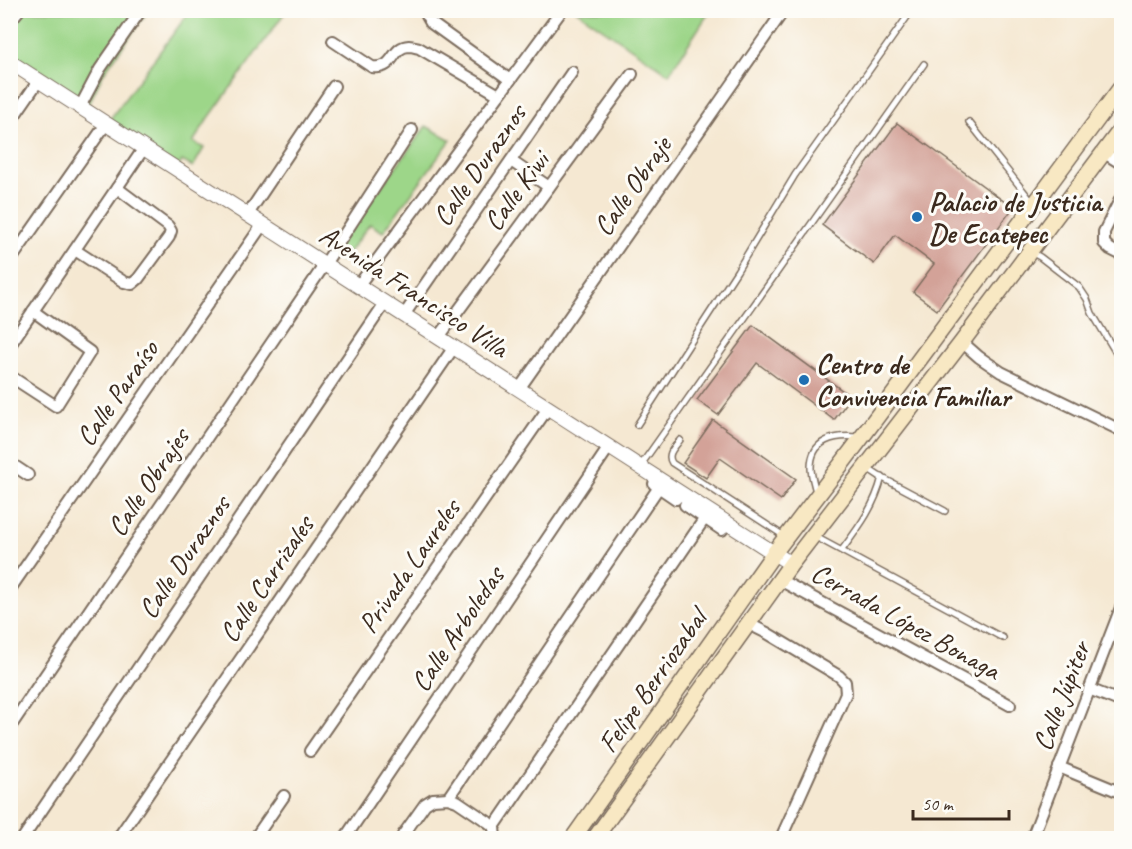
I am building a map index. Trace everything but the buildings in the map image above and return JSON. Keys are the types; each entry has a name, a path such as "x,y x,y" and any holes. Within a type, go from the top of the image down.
{"main road":[{"name":"Felipe Berriozabal","path":"573,838 785,537 862,437 1122,86"},
{"name":"Felipe Berriozabal","path":"595,838 790,564 962,342 1122,128"}],"street":[{"path":"10,21 19,10"},
{"path":"80,107 100,69 141,10"},
{"path":"427,10 431,23 510,81"},
{"path":"358,285 562,10"},
{"name":"Calle Obraje","path":"519,389 784,10"},
{"path":"333,41 372,67 379,68 388,64 398,50 407,46 418,48 500,95"},
{"name":"Avenida Francisco Villa","path":"10,62 609,447 640,470 790,564"},
{"name":"Calle Duraznos","path":"404,315 572,72"},
{"name":"Calle Kiwi","path":"439,337 632,74"},
{"path":"10,122 39,80"},
{"path":"248,214 334,86"},
{"path":"10,261 106,124"},
{"name":"Calle Obrajes","path":"10,727 325,264 412,130"},
{"path":"10,345 144,148"},
{"path":"1103,152 1122,164"},
{"path":"511,161 549,188"},
{"path":"75,250 124,282 132,284 169,237 171,231 168,226 117,188"},
{"path":"1122,196 1104,232 1104,243 1122,255"},
{"name":"Calle Paraíso","path":"10,589 263,224"},
{"name":"Calle Duraznos","path":"23,838 385,303"},
{"path":"10,376 56,406 90,352 33,311"},
{"path":"962,342 1001,372 1122,431"},
{"name":"Calle Carrizales","path":"118,838 453,347"},
{"name":"Privada Laureles","path":"310,751 548,408"},
{"name":"Calle Arboledas","path":"345,838 609,447"},
{"path":"10,463 28,475"},
{"path":"640,470 659,487 722,530"},
{"path":"448,798 659,487"},
{"path":"402,838 425,804 433,799 448,798 457,801 488,822 494,833 705,518"},
{"name":"Cerrada López Bonaga","path":"780,580 1010,705"},
{"name":"Calle Júpiter","path":"1032,838 1121,609"},
{"path":"749,624 845,682 846,693 782,838"},
{"path":"1089,689 1122,702"},
{"path":"1059,767 1122,793"},
{"path":"255,838 284,795"}],"lane":[{"path":"637,425 737,271 795,175 912,10"},
{"path":"640,470 924,64"},
{"path":"969,122 1034,204"},
{"path":"1030,251 1079,287 1122,363"},
{"path":"817,496 811,468 813,454 830,438 862,437"},
{"path":"680,440 669,455 672,463 785,537"},
{"path":"866,467 945,511"},
{"path":"842,550 868,514 878,493 882,477"},
{"path":"813,535 1003,638"}],"green space":[{"path":"710,10 669,74 577,11"},
{"path":"18,11 148,11 103,74 86,110 11,61 10,21"},
{"path":"190,11 286,11 193,142 204,148 193,167 182,161 177,169 107,123"},
{"path":"426,126 451,140 383,232 370,224 342,261 332,253"}],"place":[{"name":"Palacio de Justicia De Ecatepec","path":"917,217"},
{"name":"Centro de Convivencia Familiar","path":"804,380"}]}
